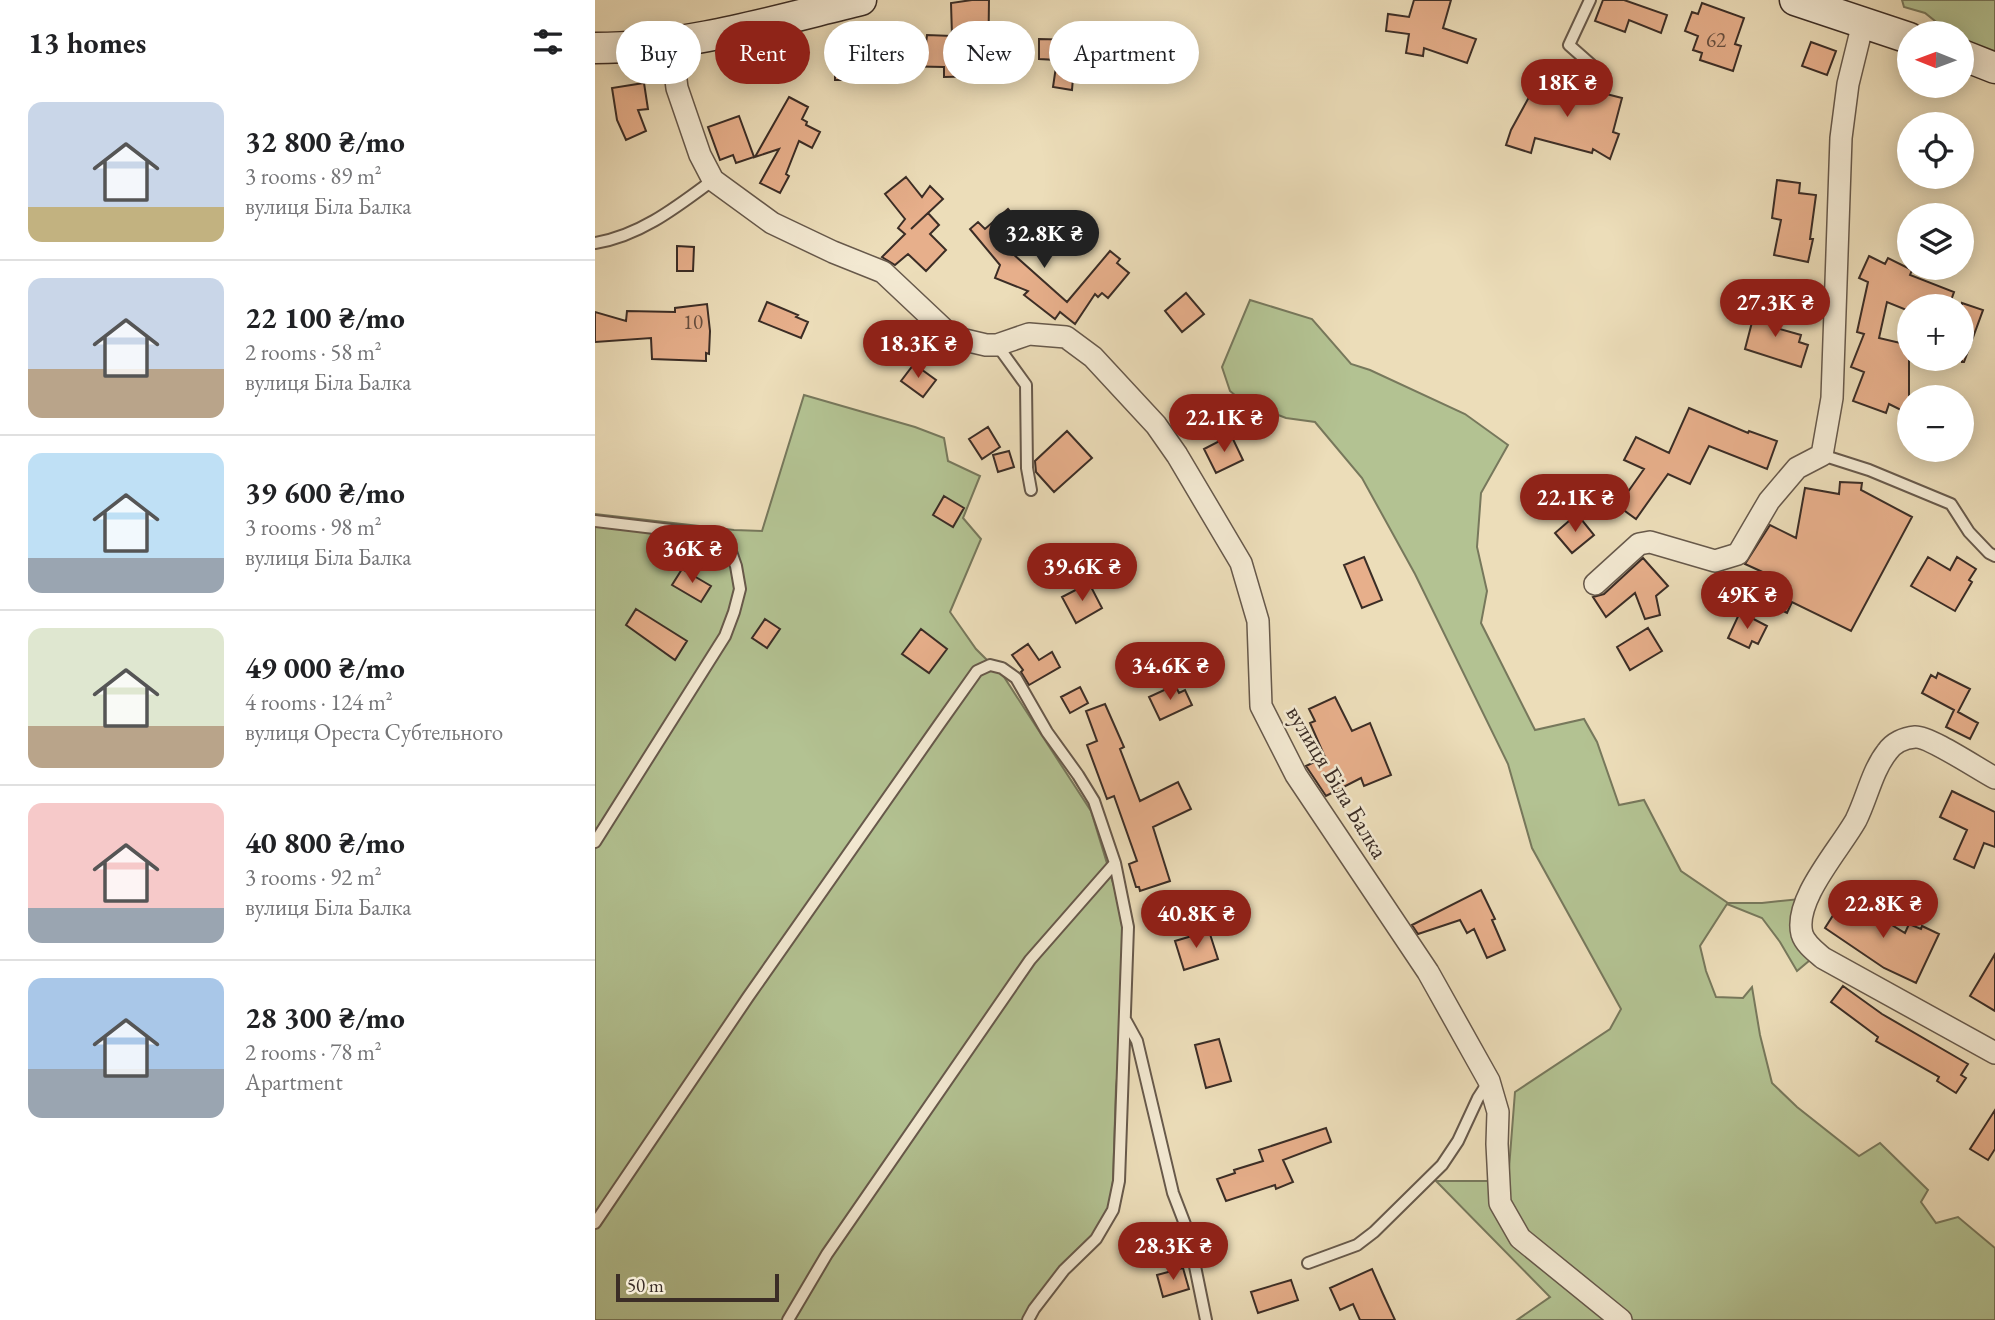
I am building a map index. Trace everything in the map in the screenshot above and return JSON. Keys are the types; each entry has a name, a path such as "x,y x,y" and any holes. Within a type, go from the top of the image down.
{"street":[{"path":"701,37 861,0"},
{"path":"1795,0 1847,11 1897,33"},
{"path":"1595,584 1639,544 1650,542 1715,561 1738,554 1776,493 1797,468 1822,455 1832,398 1841,138 1848,84 1847,11"},
{"path":"595,48 616,46"},
{"path":"1974,60 1995,68"},
{"name":"вулиця Біла Балка","path":"676,84 700,155 713,180 772,223 883,272 952,337 974,345 997,345 1029,334 1066,337 1102,367 1156,425 1177,455 1241,563 1258,621 1261,706 1296,775 1428,972 1489,1082 1498,1112 1500,1203 1520,1238 1621,1320"},
{"path":"1995,778 1925,737 1907,738 1892,746 1882,761 1856,820 1810,891 1803,915 1802,935 1823,958 1995,1053"}],"lane":[{"path":"1590,0 1569,46 1595,68"},
{"path":"595,243 613,240 670,212 713,180"},
{"path":"997,345 1025,385 1027,468 1031,490"},
{"path":"1822,455 1869,470 1951,504 1969,532 1995,556"},
{"path":"595,521 713,535 729,547 740,589 725,636 595,842"},
{"path":"595,1223 748,997 977,671 990,665 1002,668 1016,678 1047,732 1094,801 1115,863 1128,927 1119,1181 1113,1210 1096,1239 1064,1270 1028,1320"},
{"path":"788,1320 834,1244 1030,960 1115,863"},
{"path":"1125,1019 1137,1041 1173,1193 1188,1232 1206,1320"},
{"path":"1308,1264 1357,1245 1374,1233 1442,1166 1489,1082"}],"green space":[{"path":"1902,0 1995,0 1995,53 1974,44 1974,21 1935,21 1925,13 1904,7"},
{"path":"1250,300 1312,319 1351,364 1370,370 1465,414 1508,445 1481,493 1477,547 1487,591 1481,623 1535,730 1584,719 1597,742 1619,805 1644,800 1681,871 1728,903 1800,899 1810,960 1797,971 1762,918 1727,904 1700,946 1716,997 1743,998 1752,987 1772,1083 1797,1107 1859,1156 1880,1143 1928,1190 1921,1202 1936,1223 1958,1217 1995,1248 1995,1320 1517,1320 1550,1297 1436,1181 1508,1181 1515,1092 1610,1029 1621,1009 1532,848 1508,764 1415,574 1362,478 1315,422 1286,418 1242,401 1230,391 1222,367"},
{"path":"804,395 944,438 948,461 980,476 963,518 981,539 950,612 976,649 1004,677 1091,811 1120,906 1124,928 1123,1028 1116,1087 1113,1181 1109,1211 1093,1238 1024,1320 595,1320 595,514 762,531"}],"building":[{"path":"989,0 989,21 952,21 951,3"},
{"path":"1414,0 1451,0 1443,28 1476,39 1467,63 1424,48 1423,56 1406,53 1409,34 1386,31 1388,14 1409,17"},
{"path":"1603,0 1624,0 1667,15 1661,33 1629,20 1625,32 1595,21"},
{"path":"1702,3 1744,18 1735,44 1741,46 1733,71 1700,60 1702,53 1693,50 1698,36 1685,31 1692,12 1698,14"},
{"path":"929,35 943,36 943,67 929,67"},
{"path":"1039,39 1049,39 1049,60 1039,59"},
{"path":"1811,42 1836,51 1827,75 1802,66"},
{"path":"1540,77 1622,98 1613,132 1619,134 1610,159 1593,149 1592,153 1535,138 1531,153 1506,145 1511,130"},
{"path":"644,84 648,109 638,110 646,131 626,140 617,120 612,88"},
{"path":"1053,84 1072,84 1072,90 1053,87"},
{"path":"789,97 808,107 802,119 807,122 806,125 820,132 812,148 799,141 786,174 789,176 780,193 760,183 779,149 755,157"},
{"path":"739,116 754,157 736,163 733,155 720,160 708,127"},
{"path":"906,177 922,197 930,186 943,199 928,213 939,225 930,234 946,250 926,271 908,254 895,265 882,257 905,234 898,228 905,219 885,194"},
{"path":"1777,180 1800,183 1799,193 1816,195 1810,239 1813,239 1808,262 1774,255 1781,220 1772,218"},
{"path":"1008,209 1032,237 1013,254 1067,302 1110,251 1120,259 1117,263 1129,273 1108,298 1102,293 1098,297 1095,294 1075,324 1060,312 1055,319 1024,295 1028,291 995,278 1000,265 970,229 978,222 985,229"},
{"path":"677,246 694,247 693,271 677,271"},
{"path":"1869,256 1885,264 1888,258 1897,262 1897,280 1923,280 1954,292 1897,294 1897,306 1887,302 1879,338 1897,342 1897,371 1909,371 1909,385 1897,385 1897,408 1889,404 1886,413 1853,401 1864,372 1851,367 1864,334 1857,332 1868,282 1859,278"},
{"path":"1186,293 1204,314 1182,332 1165,311"},
{"path":"767,302 808,322 801,338 759,321"},
{"path":"707,304 710,331 706,361 652,359 651,338 595,342 595,312 626,321 627,311 675,312 675,308"},
{"path":"1756,307 1780,313 1776,328 1801,335 1799,342 1808,345 1801,367 1745,349"},
{"path":"1974,307 1983,310 1974,335"},
{"path":"914,364 936,380 923,397 901,381"},
{"path":"1689,408 1748,433 1749,431 1777,441 1767,469 1709,446 1690,484 1668,474 1636,519 1618,506 1644,469 1624,460 1636,437 1669,453"},
{"path":"988,427 1000,447 982,459 969,439"},
{"path":"1067,431 1092,458 1054,492 1036,472 1035,461"},
{"path":"1231,435 1243,460 1216,473 1204,449"},
{"path":"1009,451 1014,467 998,472 993,455"},
{"path":"1840,482 1862,483 1861,490 1912,517 1851,631 1792,602 1787,613 1766,603 1778,579 1745,564 1770,525 1796,538 1805,488 1839,494"},
{"path":"944,496 964,508 953,527 933,515"},
{"path":"1577,514 1594,535 1572,553 1555,533"},
{"path":"1364,557 1382,600 1362,608 1344,565"},
{"path":"1928,557 1950,570 1957,557 1976,569 1969,580 1972,582 1955,611 1911,586"},
{"path":"1643,558 1668,586 1656,596 1660,615 1645,619 1635,593 1606,617 1593,597 1604,594"},
{"path":"682,569 711,586 701,602 672,585"},
{"path":"1089,583 1102,608 1076,623 1062,597"},
{"path":"636,609 687,641 675,660 626,625"},
{"path":"1740,612 1767,626 1758,644 1752,641 1749,648 1728,638"},
{"path":"765,619 780,629 767,648 752,638"},
{"path":"1648,628 1662,651 1630,670 1617,647"},
{"path":"921,629 947,649 929,673 902,654"},
{"path":"1028,644 1039,660 1052,652 1060,667 1029,685 1021,672 1023,670 1012,655"},
{"path":"1938,673 1970,689 1958,712 1978,723 1970,739 1946,727 1954,710 1922,693 1931,675 1936,678"},
{"path":"1175,685 1179,693 1185,690 1192,705 1160,720 1149,697"},
{"path":"1080,687 1088,703 1070,713 1061,697"},
{"path":"1335,697 1352,731 1370,723 1391,775 1364,786 1361,778 1326,796 1306,766 1325,757 1310,723 1315,721 1309,709"},
{"path":"1105,704 1124,747 1120,749 1140,801 1178,782 1191,809 1153,827 1170,881 1140,891 1139,887 1136,887 1129,864 1137,861 1114,796 1107,799 1087,745 1097,741 1086,711"},
{"path":"1952,791 1995,812 1995,847 1984,843 1974,868 1954,859 1967,830 1940,817"},
{"path":"1481,890 1495,919 1492,920 1505,950 1487,958 1474,929 1467,933 1460,920 1418,934 1412,925"},
{"path":"1844,898 1905,933 1909,924 1921,929 1922,926 1939,934 1916,983 1884,968 1825,928"},
{"path":"1209,931 1218,959 1184,970 1175,941"},
{"path":"1995,954 1995,1011 1970,996"},
{"path":"1843,986 1882,1014 1968,1064 1961,1075 1966,1078 1956,1093 1937,1081 1939,1077 1876,1041 1878,1037 1831,1002"},
{"path":"1219,1039 1231,1081 1206,1088 1195,1045"},
{"path":"1995,1110 1995,1149 1988,1160 1970,1149"},
{"path":"1326,1128 1331,1142 1283,1160 1293,1182 1226,1201 1217,1179 1235,1173 1234,1170 1263,1161 1259,1150"},
{"path":"1183,1268 1189,1289 1163,1297 1157,1275"},
{"path":"1372,1269 1395,1320 1360,1320 1353,1304 1340,1310 1330,1288"},
{"path":"1291,1280 1298,1300 1258,1313 1251,1292"}]}
